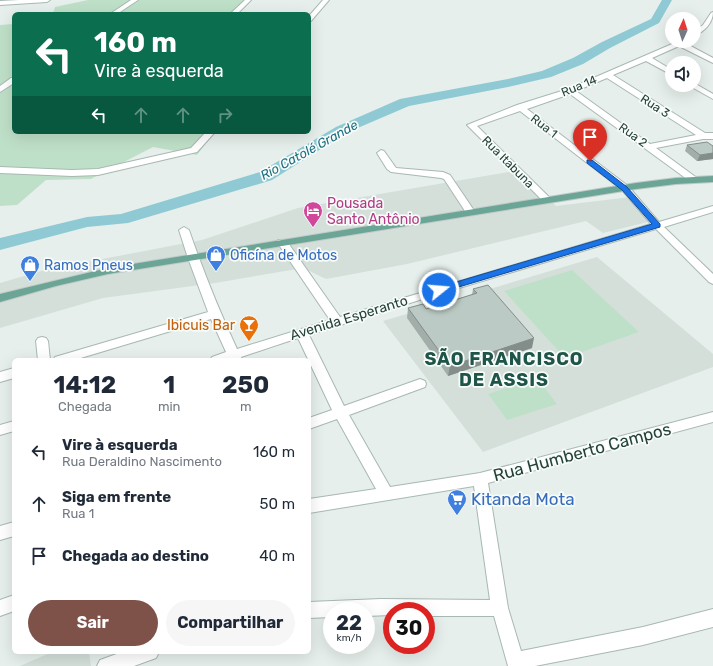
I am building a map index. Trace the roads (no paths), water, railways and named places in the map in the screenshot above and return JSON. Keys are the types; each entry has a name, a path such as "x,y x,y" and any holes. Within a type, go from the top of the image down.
{"main road":[{"path":"0,298 86,276 282,242 546,199 625,188 713,179"}],"street":[{"path":"0,3 47,0"},
{"path":"116,12 135,0"},
{"path":"234,12 248,0"},
{"path":"311,18 326,0"},
{"path":"701,29 705,26 713,14"},
{"path":"705,26 713,30"},
{"name":"Rua 14","path":"471,124 571,91 669,48"},
{"path":"692,48 713,61"},
{"path":"646,58 665,69"},
{"name":"Rua 3","path":"608,75 703,136"},
{"path":"0,90 12,81"},
{"path":"701,90 713,97"},
{"name":"Rua 2","path":"571,91 694,180"},
{"name":"Rua 1","path":"520,107 625,188 657,225 713,280"},
{"name":"Rua Itabuna","path":"471,124 546,199"},
{"path":"0,170 72,173 98,172 194,150 209,134"},
{"path":"649,147 703,136 713,136"},
{"path":"380,153 390,168 394,170 436,173 447,178 470,212"},
{"name":"Avenida Esperanto","path":"235,357 337,322 713,209"},
{"path":"184,230 193,258 215,314 235,357"},
{"path":"282,242 337,322"},
{"path":"66,358 215,314"},
{"path":"302,333 340,412 386,493"},
{"path":"42,341 44,358"},
{"path":"0,377 12,374"},
{"path":"311,423 420,384"},
{"name":"Rua Humberto Campos","path":"311,506 480,479 713,417"},
{"path":"0,430 12,427"},
{"path":"480,479 500,608 516,663 643,636 713,618"},
{"path":"0,533 12,529"},
{"path":"0,608 12,604"},
{"path":"311,610 381,607 500,608"},
{"path":"106,666 144,654"}],"waterway":[{"name":"Rio Catolé Grande","path":"0,244 87,222 122,219 266,176 341,130 405,102 508,83 546,74 578,61 606,45 655,21 667,0"}],"place":[{"name":"Pousada Santo Antônio","path":"313,228"},
{"name":"Oficína de Motos","path":"216,272"},
{"name":"Ramos Pneus","path":"30,282"},
{"name":"Ibicuis Bar","path":"249,342"},
{"name":"Kitanda Mota","path":"457,516"}],"district":[{"name":"SÃO FRANCISCO DE ASSIS","path":"504,369"}]}
